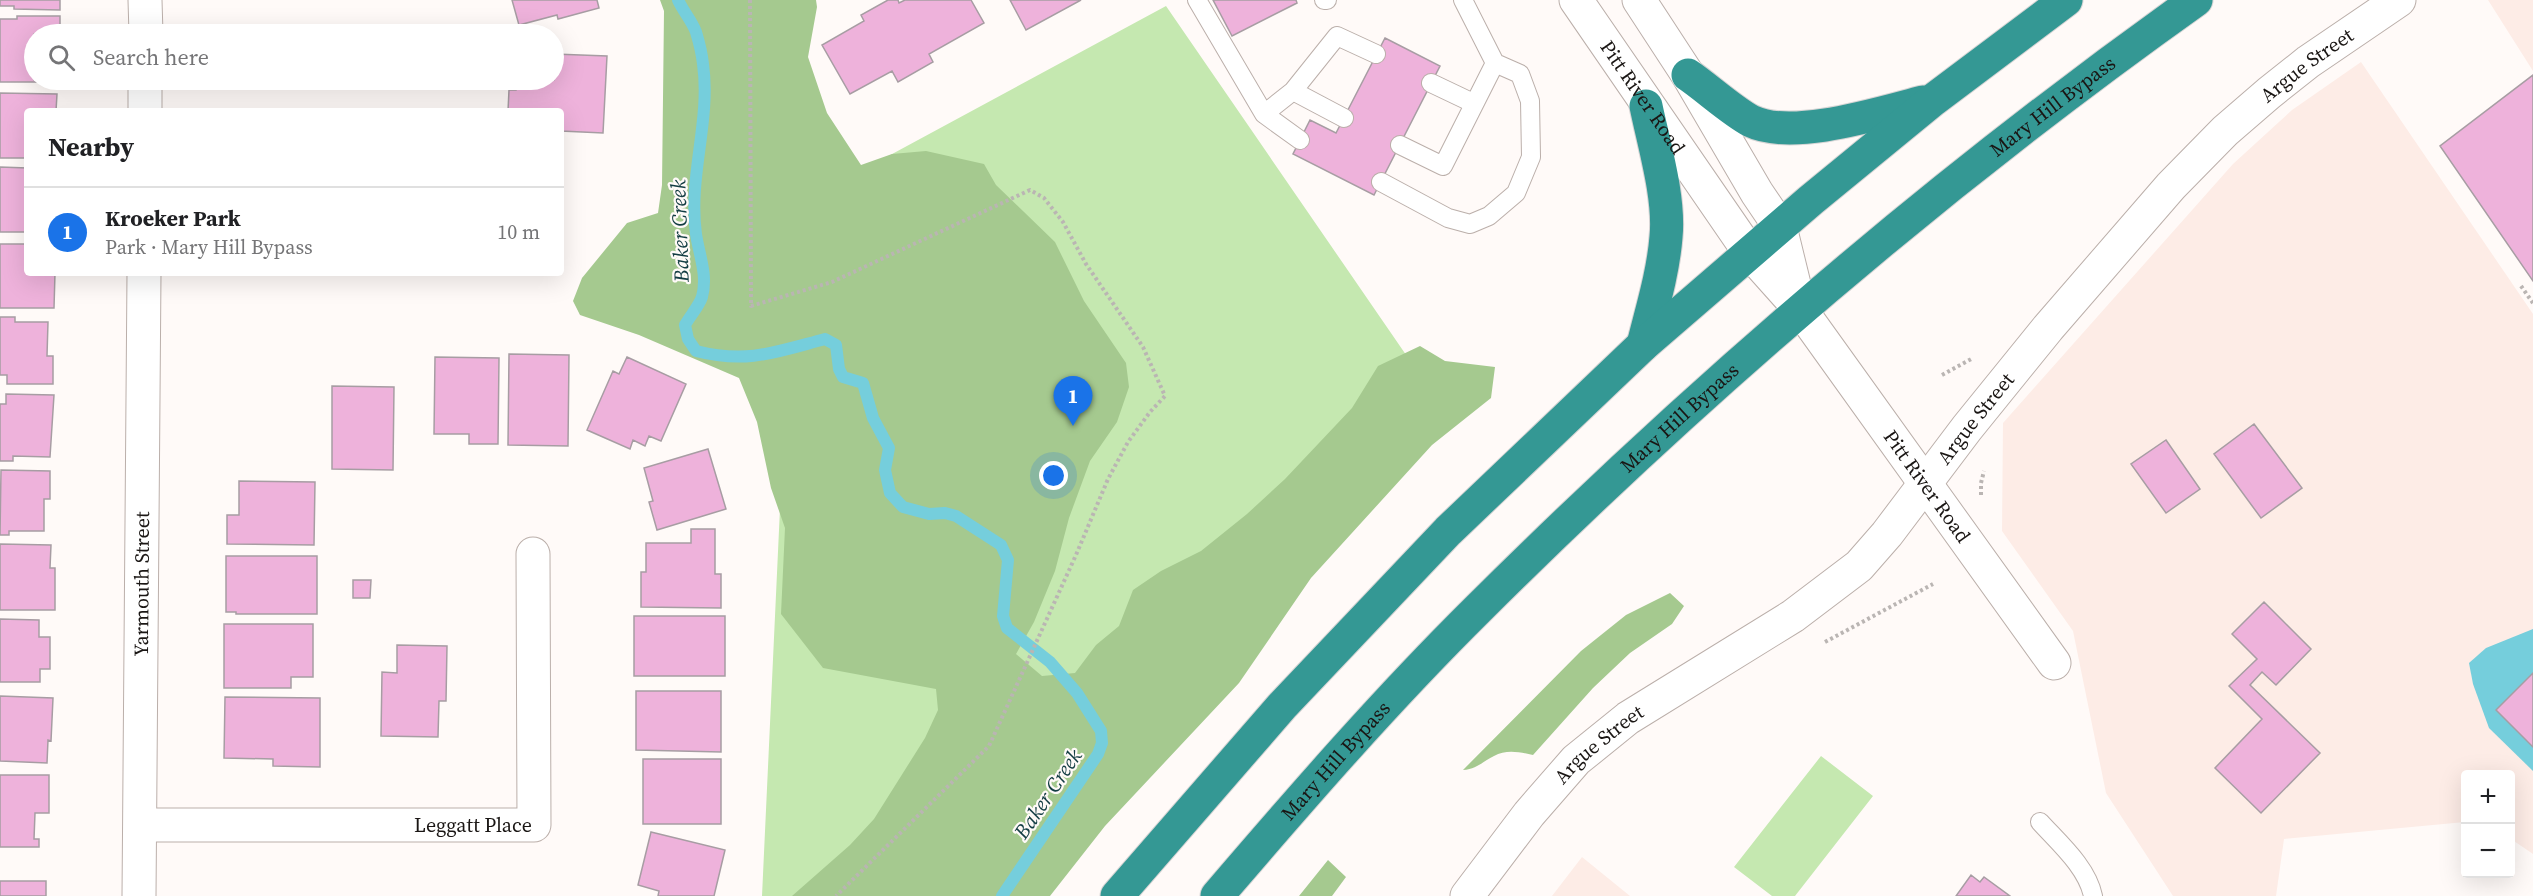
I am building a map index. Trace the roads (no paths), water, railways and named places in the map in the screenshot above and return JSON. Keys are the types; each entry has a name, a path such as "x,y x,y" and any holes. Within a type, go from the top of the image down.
{"highway":[{"path":"1117,896 1176,825 1297,689 1448,531 1643,345 1933,100 2066,0"},
{"name":"Mary Hill Bypass","path":"1217,896 1311,786 1477,610 1639,454 1800,309 2062,98 2196,0"},
{"path":"1688,75 1752,121 1787,128 1848,121 1933,100"},
{"path":"1643,345 1660,281 1667,235 1662,184 1646,106"}],"street":[{"path":"145,0 146,24"},
{"name":"Pitt River Road","path":"1576,0 1646,106 1750,253 1800,309 2054,663"},
{"name":"Pitt River Road","path":"1639,0 1688,75 1780,227 1800,309"},
{"name":"Argue Street","path":"1467,896 1529,814 1576,760 1628,718 1752,644 1859,566 1887,534 2048,328 2171,186 2225,130 2308,62 2399,0"},
{"path":"145,90 145,108"},
{"name":"Yarmouth Street","path":"140,896 144,276"},
{"name":"Leggatt Place","path":"141,825 534,825 532,554"}],"lane":[{"path":"1197,0 1264,114 1300,140"},
{"path":"1382,182 1448,218 1470,224 1489,216 1516,194 1531,157 1530,101 1520,74 1495,63 1463,0"},
{"path":"1264,114 1293,91 1337,36 1376,54"},
{"path":"1400,145 1443,166 1495,63"},
{"path":"1431,83 1473,103"},
{"path":"1293,91 1344,118"},
{"path":"2040,822 2083,872 2091,885 2093,896"}],"water":[{"path":"2533,629 2533,771 2489,728 2473,684 2469,663 2486,648"}],"waterway":[{"name":"Baker Creek","path":"678,0 696,32 702,56 705,85 694,212 704,273 704,289 701,300 685,325 688,339 696,351 731,356 761,355 825,339 836,345 839,369 843,377 863,383 873,418 889,448 885,470 890,493 903,507 929,514 945,513 956,516 1001,545 1008,560 1003,616 1007,628 1050,662 1077,693 1101,731 1102,743 1098,754 1002,896"}],"place":[{"name":"Kroeker Park","path":"1073,426"}]}
